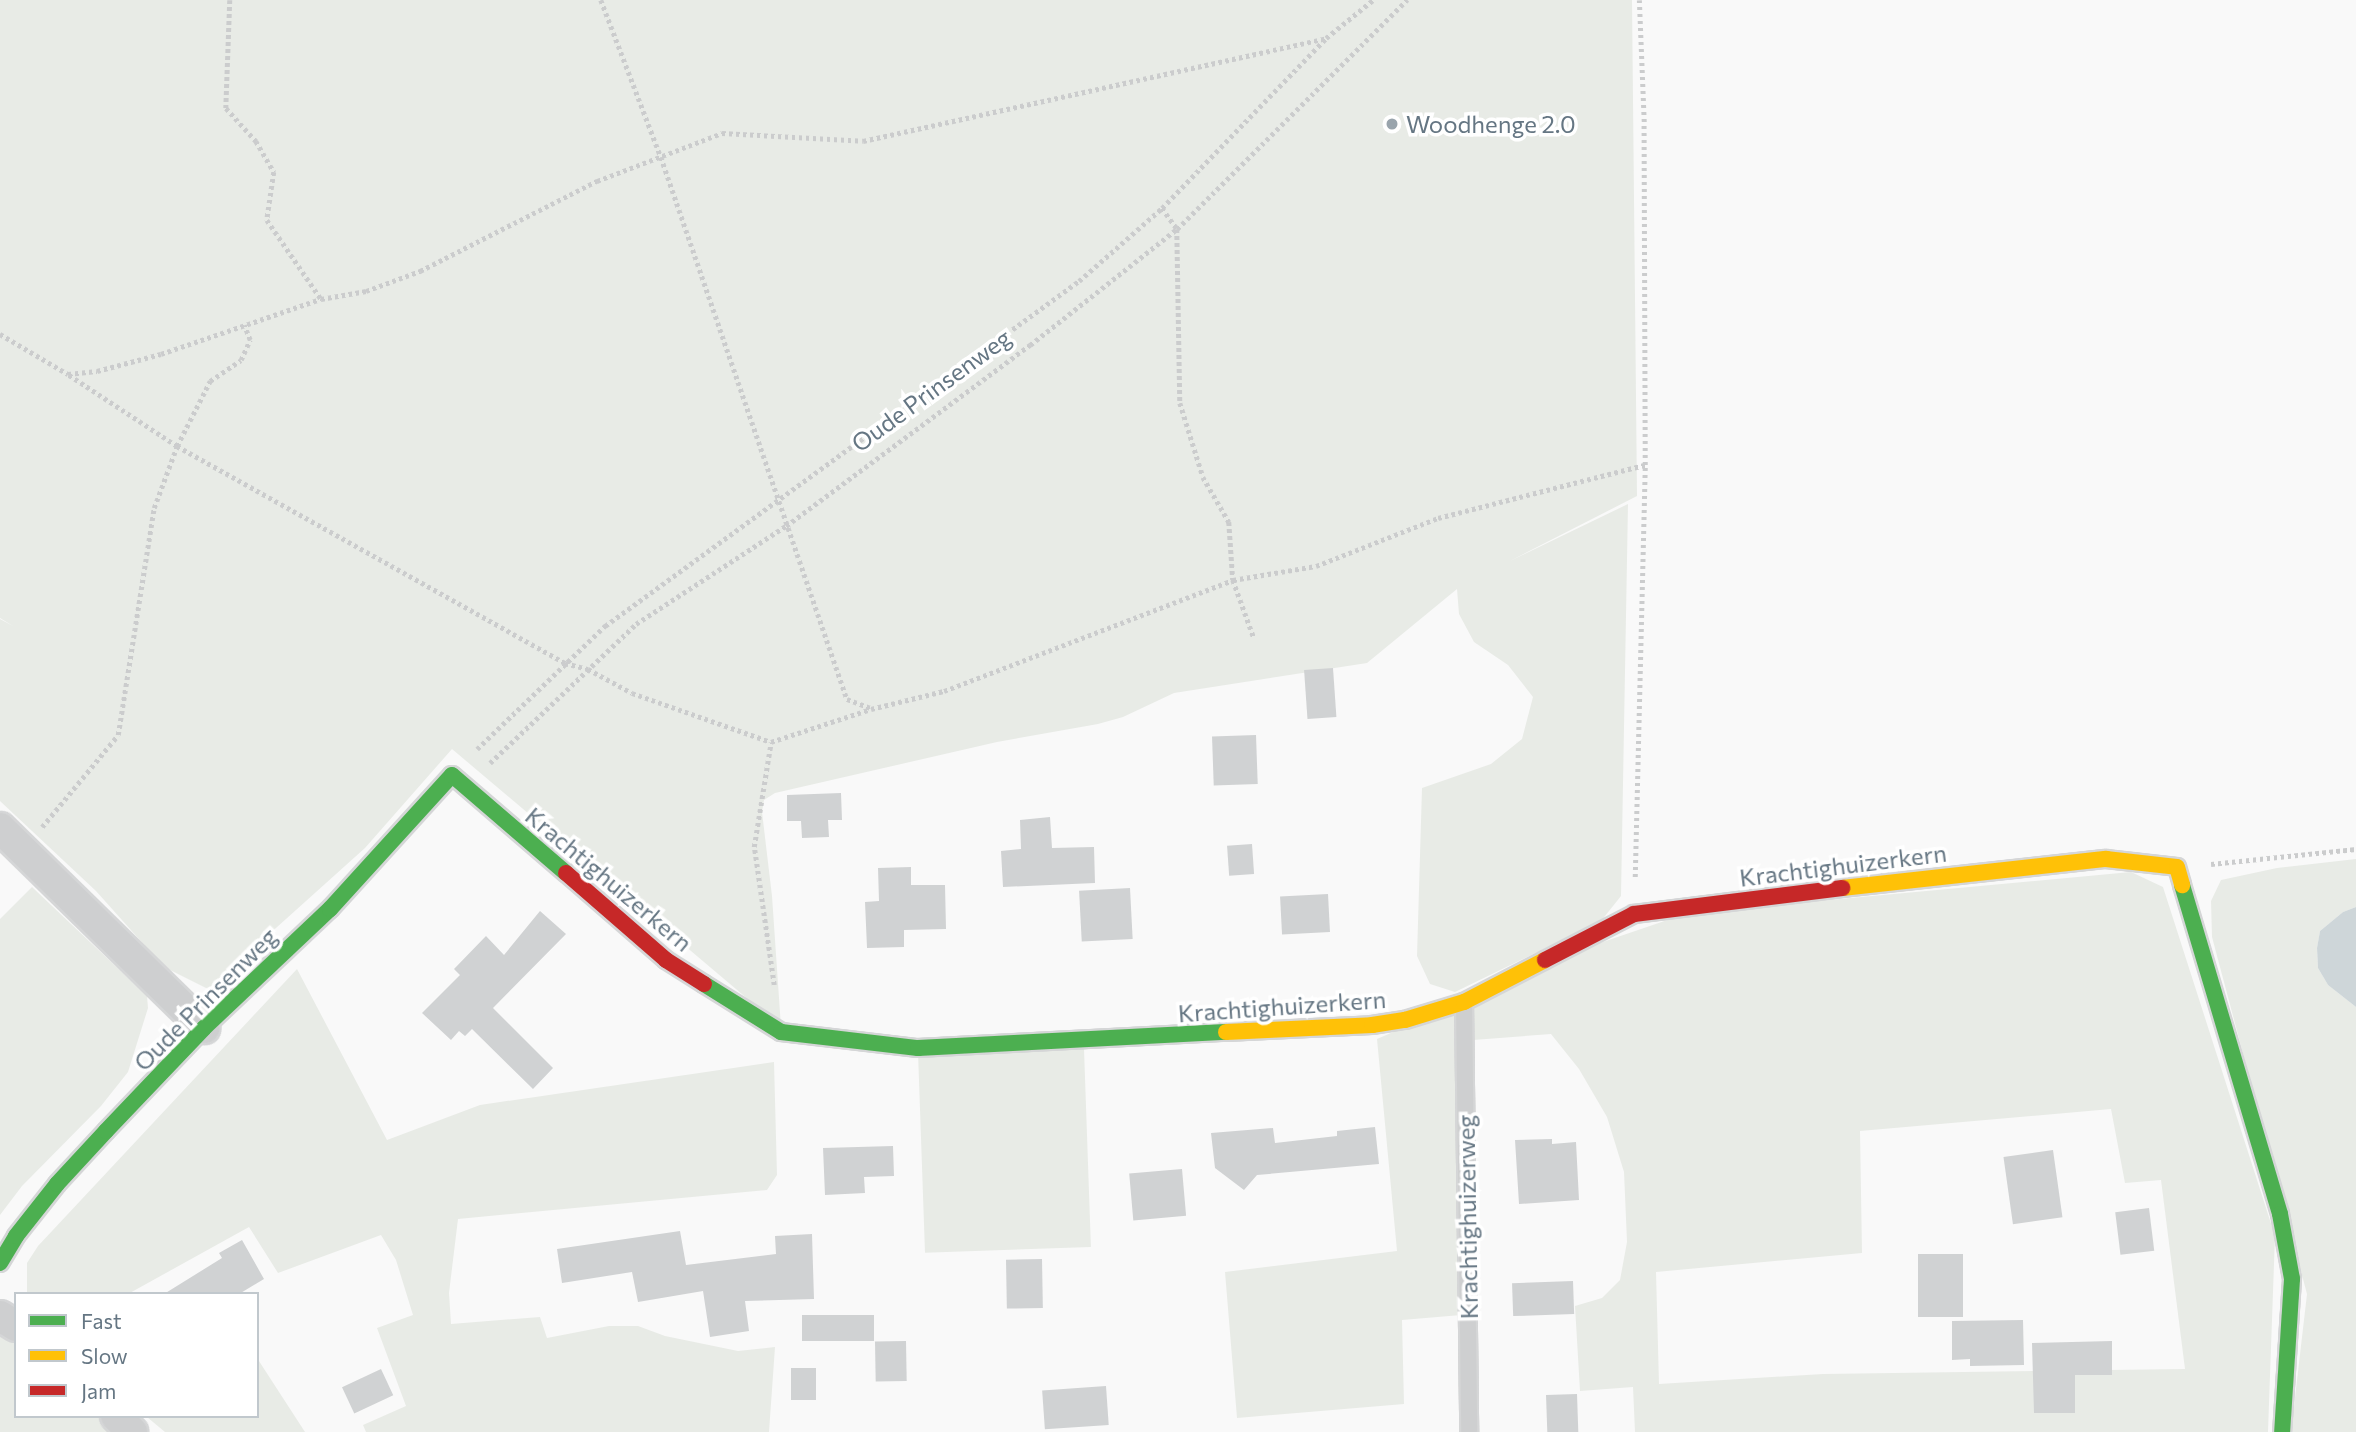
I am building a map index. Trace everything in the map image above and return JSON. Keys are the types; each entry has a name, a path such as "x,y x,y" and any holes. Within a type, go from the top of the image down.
{"street":[{"name":"Krachtighuizerkern","path":"452,775 666,960 780,1031 918,1048 1372,1025 1405,1020 1464,1002 1634,914 1785,894 2106,859 2177,867"},
{"name":"Oude Prinsenweg","path":"0,1263 16,1236 57,1184 204,1028 330,909 452,775"},
{"path":"0,828 204,1028"},
{"path":"2177,867 2282,1227 2292,1279 2282,1432"},
{"path":"118,1418 132,1432"}],"lane":[{"name":"Krachtighuizerweg","path":"1464,1002 1469,1432"}],"path":[{"path":"230,0 226,108 256,141 274,172 267,220 321,299"},
{"path":"601,0 662,158 846,699 871,709"},
{"name":"Oude Prinsenweg","path":"452,775 605,626 778,497 1079,281 1162,208 1326,37 1373,0"},
{"name":"Oude Prinsenweg","path":"452,775 495,761 636,624 786,526 1030,345 1177,229 1406,0"},
{"path":"1634,914 1645,465 1644,122 1639,0"},
{"path":"68,374 97,371 161,354 321,299 366,291 420,271 597,181 722,133 863,141 1326,37"},
{"path":"1162,208 1177,229 1180,403 1203,477 1230,522 1233,580 1254,638"},
{"path":"23,850 118,735 154,508 177,446 210,381 241,360 250,340 244,325"},
{"path":"0,334 68,374 177,446 565,663 588,670 632,693 771,742 871,709 944,691 1233,580 1316,566 1438,519 1645,465"},
{"path":"771,742 754,847 780,1031"},
{"path":"2177,867 2356,849"}],"shaded area":[{"path":"0,0 1632,0 1637,496 1510,561 1628,504 1621,896 1601,921 1455,992 1430,984 1417,956 1422,788 1491,764 1522,739 1533,697 1508,665 1474,642 1459,614 1457,589 1367,663 1174,693 1123,717 1098,724 997,742 775,793 764,800 762,812 772,896 781,1027 452,749 365,848 208,989 164,967 96,891 0,801 0,619 13,626 0,618"},
{"path":"2356,859 2356,907 2343,912 2320,931 2317,948 2318,968 2328,985 2356,1007 2356,1432 2291,1432 2307,1294 2212,937 2211,901 2221,880 2277,868"},
{"path":"2131,872 2163,887 2275,1236 2268,1432 1635,1432 1633,1387 1580,1391 1575,1306 1602,1298 1620,1280 1627,1242 1624,1172 1607,1117 1579,1069 1551,1034 1460,1041 1473,1314 1402,1320 1404,1404 1237,1418 1225,1272 1397,1251 1377,1039 1597,944 1688,913","holes":["2111,1109 2125,1183 2161,1180 2185,1369 1823,1374 1659,1384 1656,1272 1862,1253 1860,1131"]},
{"path":"32,887 147,996 148,1008 128,1072 101,1106 22,1186 0,1215 0,919"},
{"path":"2356,907 2356,1007 2328,985 2318,968 2317,948 2320,931 2343,912"},
{"path":"297,969 387,1140 480,1105 774,1062 777,1175 767,1190 458,1219 449,1293 451,1324 540,1317 547,1338 609,1326 638,1326 665,1336 738,1351 775,1347 769,1432 366,1432 363,1425 406,1406 377,1328 413,1315 396,1260 381,1235 278,1273 249,1227 132,1292 27,1292 27,1263 38,1246"},
{"path":"1084,1049 1091,1247 925,1253 918,1055"},
{"path":"0,1336 14,1342 14,1418 99,1418 114,1432 0,1432"},
{"path":"259,1361 305,1432 165,1432 148,1418 259,1418"}],"building":[{"path":"1333,668 1336,717 1307,719 1304,670"},
{"path":"1256,735 1258,784 1214,786 1212,737"},
{"path":"841,793 842,820 828,820 829,837 802,838 801,821 787,821 787,795"},
{"path":"1050,817 1052,848 1094,847 1095,883 1003,887 1001,851 1021,849 1020,820"},
{"path":"1252,844 1254,874 1229,876 1227,846"},
{"path":"911,867 911,885 945,885 946,929 904,930 904,947 867,948 865,902 879,901 878,868"},
{"path":"1130,888 1133,939 1082,942 1079,891"},
{"path":"1328,894 1330,932 1282,934 1280,897"},
{"path":"540,911 566,934 493,1008 553,1068 533,1089 472,1029 465,1036 459,1031 451,1040 422,1013 460,975 454,969 486,936 504,955"},
{"path":"1375,1127 1379,1164 1257,1175 1244,1190 1215,1168 1211,1133 1273,1128 1275,1143 1337,1136 1337,1131"},
{"path":"1552,1139 1552,1144 1576,1142 1579,1200 1519,1204 1515,1140"},
{"path":"893,1146 894,1176 864,1177 865,1193 825,1195 823,1148"},
{"path":"2053,1150 2062,1217 2013,1224 2003,1157"},
{"path":"1182,1169 1186,1216 1133,1220 1129,1174"},
{"path":"2149,1208 2154,1251 2120,1255 2115,1212"},
{"path":"680,1231 686,1265 776,1254 775,1236 812,1234 814,1299 745,1301 749,1331 710,1337 703,1291 638,1302 632,1272 562,1283 557,1249"},
{"path":"242,1240 264,1279 242,1292 167,1292 222,1258 219,1253"},
{"path":"1918,1254 1963,1254 1963,1317 1918,1317"},
{"path":"1042,1259 1043,1308 1007,1309 1006,1260"},
{"path":"1573,1281 1574,1314 1513,1316 1512,1283"},
{"path":"802,1315 874,1315 874,1341 802,1341"},
{"path":"2023,1320 2024,1365 1970,1366 1970,1359 1952,1360 1952,1321"},
{"path":"906,1341 907,1381 876,1382 875,1342"},
{"path":"2112,1341 2112,1375 2075,1375 2075,1413 2034,1413 2032,1343"},
{"path":"791,1368 816,1368 816,1400 791,1400"},
{"path":"381,1369 393,1395 354,1413 342,1387"},
{"path":"1106,1386 1109,1425 1045,1429 1042,1390"},
{"path":"1577,1394 1578,1432 1547,1432 1546,1395"}],"traffic: fast":[{"path":"0,1263 16,1236 57,1184 106,1131 204,1028 330,909 452,775 566,873"},
{"path":"2182,885 2280,1214 2292,1279 2282,1432"},
{"path":"704,984 781,1032 918,1048 1226,1032"}],"traffic: slow":[{"path":"1842,888 2106,859 2177,867 2182,885"},
{"path":"1226,1032 1372,1025 1405,1020 1464,1002 1545,960"}],"traffic: jam":[{"path":"566,873 666,960 704,984"},
{"path":"1545,960 1634,914 1842,888"}],"place":[{"name":"Woodhenge 2.0","path":"1392,124"}]}
